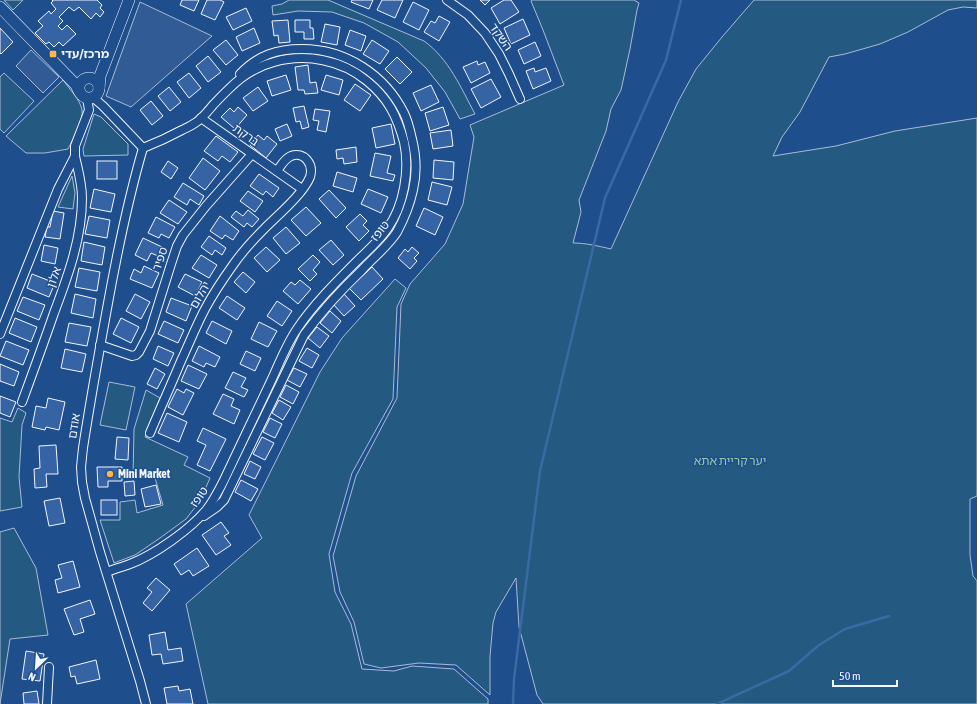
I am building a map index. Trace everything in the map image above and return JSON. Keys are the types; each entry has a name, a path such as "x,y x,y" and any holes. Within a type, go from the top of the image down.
{"street":[{"path":"91,93 100,76 129,0"},
{"name":"השקד","path":"447,0 468,15 485,33 503,61 520,99"},
{"path":"0,7 76,85 91,93"},
{"name":"טופז","path":"106,572 143,558 171,541 198,519 208,508 221,485 296,330 315,306 388,228 401,201 405,186 407,160 405,148 396,118 382,94 362,77 337,64 325,60 310,58 285,59 258,68 231,86 196,123 163,140 142,148"},
{"path":"66,74 76,79 87,78 94,76 105,63"},
{"path":"0,334 58,189 74,156 75,146 89,110 91,93 96,82 93,79 87,78 79,84 91,93 142,148"},
{"name":"ברקת","path":"201,118 277,172"},
{"name":"אודם","path":"142,148 115,262 82,448 81,467 85,498 146,704"},
{"name":"ספיר","path":"100,345 132,356 139,352 150,331 177,246 183,235 206,206 252,154"},
{"name":"יהלום","path":"150,433 205,308 232,266 248,245 292,202 307,183 312,170 307,159 296,155 290,156 285,160 277,172"},
{"name":"אלון","path":"22,402 72,265 77,241 82,199 81,183 74,156"},
{"path":"277,172 302,189"},
{"path":"47,704 49,667"}],"green space":[{"path":"4,0 23,0 13,10"},
{"path":"289,0 328,0 424,41 441,56 454,74 475,114 460,119 445,92 426,68 398,42 364,23 332,12 298,11 273,15 272,6 282,4"},
{"name":"יער קריית אתא","path":"634,0 639,3 621,90 611,109 606,131 579,200 581,212 573,243 611,249 678,102 696,69 754,0 977,0 977,8 963,7 948,10 908,32 880,44 829,57 800,112 782,137 773,156 836,146 895,131 977,118 977,496 970,499 970,555 973,576 977,581 977,704 543,704 537,695 519,627 516,578 496,612 493,623 490,656 490,695 456,665 419,663 381,668 364,664 354,622 340,592 333,556 356,476 397,398 401,304 410,284 445,244 463,204 474,137 470,125 564,85 531,1"},
{"path":"4,73 34,101 4,133 0,129 0,77"},
{"path":"63,80 77,98 82,110 80,124 68,149 45,153 26,153 6,136"},
{"path":"94,114 101,117 128,144 128,155 84,156 83,149"},
{"path":"72,176 75,193 73,209 58,207"},
{"path":"395,279 406,288 397,307 393,399 352,473 329,554 335,592 351,624 362,669 394,671 412,666 454,669 488,699 488,704 208,704 186,604 262,538 249,515 320,372 342,338"},
{"path":"109,382 135,387 126,430 100,425"},
{"path":"146,390 160,398 145,437 188,457 184,465 210,478 200,501 186,519 135,555 114,563 100,520 120,520 120,502 135,500 137,513 163,505 155,478 133,477 134,429"},
{"path":"18,408 26,413 22,425 19,477 22,507 0,511 0,418 12,422"},
{"path":"14,528 36,568 48,635 10,639 0,704 0,532"}],"shaded area":[{"path":"140,2 212,36 131,107 106,96"},
{"path":"31,50 59,77 43,93 16,66"}],"building":[{"path":"52,0 97,0 102,5 100,8 104,12 100,17 96,13 91,19 79,7 74,11 69,7 59,17 63,21 58,26 62,30 67,25 76,34 63,46 59,42 54,47 49,42 46,44 35,33 43,26 38,21 49,11 51,14 56,9 51,3 53,1"},
{"path":"182,0 199,0 194,11 180,5"},
{"path":"207,0 220,0 224,2 215,20 201,14"},
{"path":"352,0 373,0 369,9 351,2"},
{"path":"382,0 403,0 395,18 377,10"},
{"path":"480,0 490,0 485,5"},
{"path":"504,0 511,0 519,12 500,24 491,8"},
{"path":"413,2 429,10 419,30 403,22"},
{"path":"246,8 252,21 233,30 226,17"},
{"path":"439,16 450,22 439,41 424,32 431,21 435,23"},
{"path":"523,19 530,35 511,44 504,28"},
{"path":"288,20 290,42 279,43 278,35 274,36 272,21"},
{"path":"295,20 310,20 310,28 313,28 314,39 304,39 304,32 295,32"},
{"path":"325,24 340,27 337,45 321,42"},
{"path":"0,28 13,42 1,54 0,53"},
{"path":"254,28 260,43 242,51 236,37"},
{"path":"350,30 366,36 361,51 345,45"},
{"path":"226,40 238,55 226,65 213,50"},
{"path":"372,40 389,51 380,64 363,54"},
{"path":"535,42 541,56 524,64 518,50"},
{"path":"208,56 221,72 208,82 196,66"},
{"path":"397,57 412,72 400,84 385,69"},
{"path":"477,61 478,65 485,62 490,73 471,83 463,67"},
{"path":"308,65 310,83 316,82 318,93 305,94 304,90 298,90 295,67"},
{"path":"534,68 535,72 546,68 551,81 533,89 526,71"},
{"path":"189,73 201,88 189,98 177,82"},
{"path":"286,75 291,90 272,96 267,81"},
{"path":"326,75 343,80 339,95 321,90"},
{"path":"491,79 501,97 481,108 471,89"},
{"path":"355,84 371,95 360,111 344,100"},
{"path":"431,85 439,102 421,111 413,93"},
{"path":"169,87 181,102 170,111 158,96"},
{"path":"258,87 268,101 253,111 243,98"},
{"path":"151,101 163,116 152,125 140,110"},
{"path":"304,106 309,127 302,129 300,121 296,122 293,108"},
{"path":"238,107 247,115 235,129 221,117 230,108 234,112"},
{"path":"443,107 449,125 430,131 425,113"},
{"path":"315,109 330,111 326,132 317,130 319,121 313,120"},
{"path":"287,124 292,136 280,141 275,129"},
{"path":"391,124 395,144 376,148 372,128"},
{"path":"451,130 453,146 433,149 430,133"},
{"path":"258,135 264,140 267,136 277,144 266,158 250,145"},
{"path":"216,136 238,152 230,162 222,156 218,161 204,151"},
{"path":"356,147 357,162 344,164 343,158 337,159 336,150"},
{"path":"375,153 391,156 387,173 395,175 393,181 370,176"},
{"path":"203,158 220,171 205,190 189,178"},
{"path":"434,160 454,162 453,180 433,178"},
{"path":"97,161 117,161 117,179 97,179"},
{"path":"168,161 178,168 171,179 161,172"},
{"path":"337,172 357,178 353,192 333,186"},
{"path":"259,174 279,188 273,197 266,191 263,195 250,186"},
{"path":"432,182 452,187 447,205 428,200"},
{"path":"183,183 204,196 199,205 190,199 187,205 174,197"},
{"path":"94,189 115,194 111,212 90,208"},
{"path":"368,189 388,197 381,213 361,204"},
{"path":"329,190 346,208 336,218 319,199"},
{"path":"248,191 263,201 255,212 240,201"},
{"path":"169,200 187,212 178,224 160,213"},
{"path":"306,207 321,223 306,236 291,220"},
{"path":"424,208 443,217 435,235 416,226"},
{"path":"248,210 259,219 252,227 247,223 244,227 231,217 236,211 243,216"},
{"path":"53,211 64,213 60,239 45,237 47,227 50,227"},
{"path":"360,214 367,221 363,225 369,231 359,241 346,227"},
{"path":"89,216 110,220 107,238 85,234"},
{"path":"220,216 239,231 233,240 225,235 222,239 210,231"},
{"path":"156,217 175,227 169,238 161,234 159,238 148,233"},
{"path":"286,227 300,243 286,254 273,238"},
{"path":"209,236 226,248 222,255 215,250 212,255 201,247"},
{"path":"143,238 162,247 158,256 151,253 147,261 135,255"},
{"path":"331,240 344,255 333,265 319,250"},
{"path":"84,242 105,247 102,265 81,261"},
{"path":"44,245 58,248 55,264 41,261"},
{"path":"266,247 280,260 267,272 254,258"},
{"path":"412,247 419,253 414,258 417,261 410,269 398,258 405,249 408,252"},
{"path":"201,255 217,265 209,278 192,268"},
{"path":"313,255 320,262 313,270 317,274 310,281 298,269"},
{"path":"144,266 159,273 152,288 130,279 134,269 141,273"},
{"path":"372,267 383,279 361,300 349,288"},
{"path":"79,268 100,272 97,291 75,287"},
{"path":"243,272 255,282 246,293 234,282"},
{"path":"32,274 55,283 49,297 27,288"},
{"path":"185,274 202,282 195,296 178,287"},
{"path":"300,280 311,289 298,304 283,291 291,282 295,285"},
{"path":"75,294 96,299 93,318 71,313"},
{"path":"135,294 150,302 141,319 126,311"},
{"path":"344,294 355,306 344,316 333,304"},
{"path":"227,296 245,308 237,320 219,308"},
{"path":"23,297 45,305 39,320 17,311"},
{"path":"171,298 192,306 186,321 166,312"},
{"path":"277,301 292,311 282,326 267,316"},
{"path":"330,311 341,321 332,333 320,323"},
{"path":"15,318 37,327 31,342 9,333"},
{"path":"121,318 139,327 131,343 113,334"},
{"path":"164,321 184,330 178,343 158,334"},
{"path":"212,321 232,331 226,344 206,333"},
{"path":"259,322 277,331 268,347 251,339"},
{"path":"69,323 91,327 87,346 65,342"},
{"path":"317,327 329,336 320,348 308,338"},
{"path":"6,341 29,350 23,365 0,356"},
{"path":"158,346 174,353 168,366 153,359"},
{"path":"199,346 220,357 215,367 206,363 204,367 192,361"},
{"path":"307,348 319,355 312,368 299,361"},
{"path":"65,349 86,354 82,372 61,368"},
{"path":"246,351 261,358 255,371 240,364"},
{"path":"0,364 19,372 14,386 0,381"},
{"path":"188,365 207,374 199,389 181,381"},
{"path":"155,368 165,374 157,389 147,384"},
{"path":"294,368 307,374 300,387 287,380"},
{"path":"233,372 246,378 241,387 248,390 244,397 225,388"},
{"path":"286,385 299,392 293,404 280,397"},
{"path":"177,389 184,393 186,389 194,393 183,415 168,407"},
{"path":"223,394 234,399 231,406 240,410 234,424 213,414"},
{"path":"0,396 16,402 10,417 0,413"},
{"path":"48,398 65,402 59,430 46,427 45,430 32,427 36,406 46,408"},
{"path":"279,400 291,407 283,420 272,413"},
{"path":"167,413 187,422 179,442 158,433"},
{"path":"270,418 282,424 275,438 263,432"},
{"path":"203,428 226,439 210,471 197,465 206,445 197,441"},
{"name":"Mini Market","path":"117,437 129,438 128,460 115,459"},
{"path":"262,437 274,443 265,460 253,454"},
{"path":"56,445 58,474 46,474 47,487 35,488 34,469 40,468 39,446"},
{"path":"250,461 261,467 255,479 244,474"},
{"name":"Mini Market","path":"97,467 122,467 122,481 108,481 108,487 98,487"},
{"path":"241,480 258,489 251,501 235,492"},
{"path":"134,481 135,495 125,496 124,482"},
{"path":"156,485 161,504 145,507 141,489"},
{"path":"60,498 65,523 49,526 44,501"},
{"path":"101,500 117,500 117,515 101,515"},
{"path":"221,522 229,533 224,536 231,545 216,555 202,535"},
{"path":"197,548 209,566 193,576 189,570 181,575 174,564"},
{"path":"73,561 80,587 58,593 55,580 62,578 58,565"},
{"path":"156,578 170,590 152,611 143,603 152,592 147,588"},
{"path":"90,600 95,614 80,619 84,632 74,635 64,609"},
{"path":"165,632 168,650 181,648 183,661 163,664 161,654 152,655 149,635"},
{"path":"26,651 44,654 40,681 22,679"},
{"path":"96,660 100,679 77,684 75,676 71,677 69,667"},
{"path":"178,686 179,691 190,689 193,704 167,704 164,688"},
{"path":"37,691 39,704 24,704 23,693"}],"waterway":[{"path":"513,704 514,679 540,471 605,198 666,60 681,0"},
{"path":"717,704 789,671 819,645 845,629 889,616"}],"place":[{"name":"מרכז/עדי","path":"53,54"},
{"name":"Mini Market","path":"110,474"}]}
